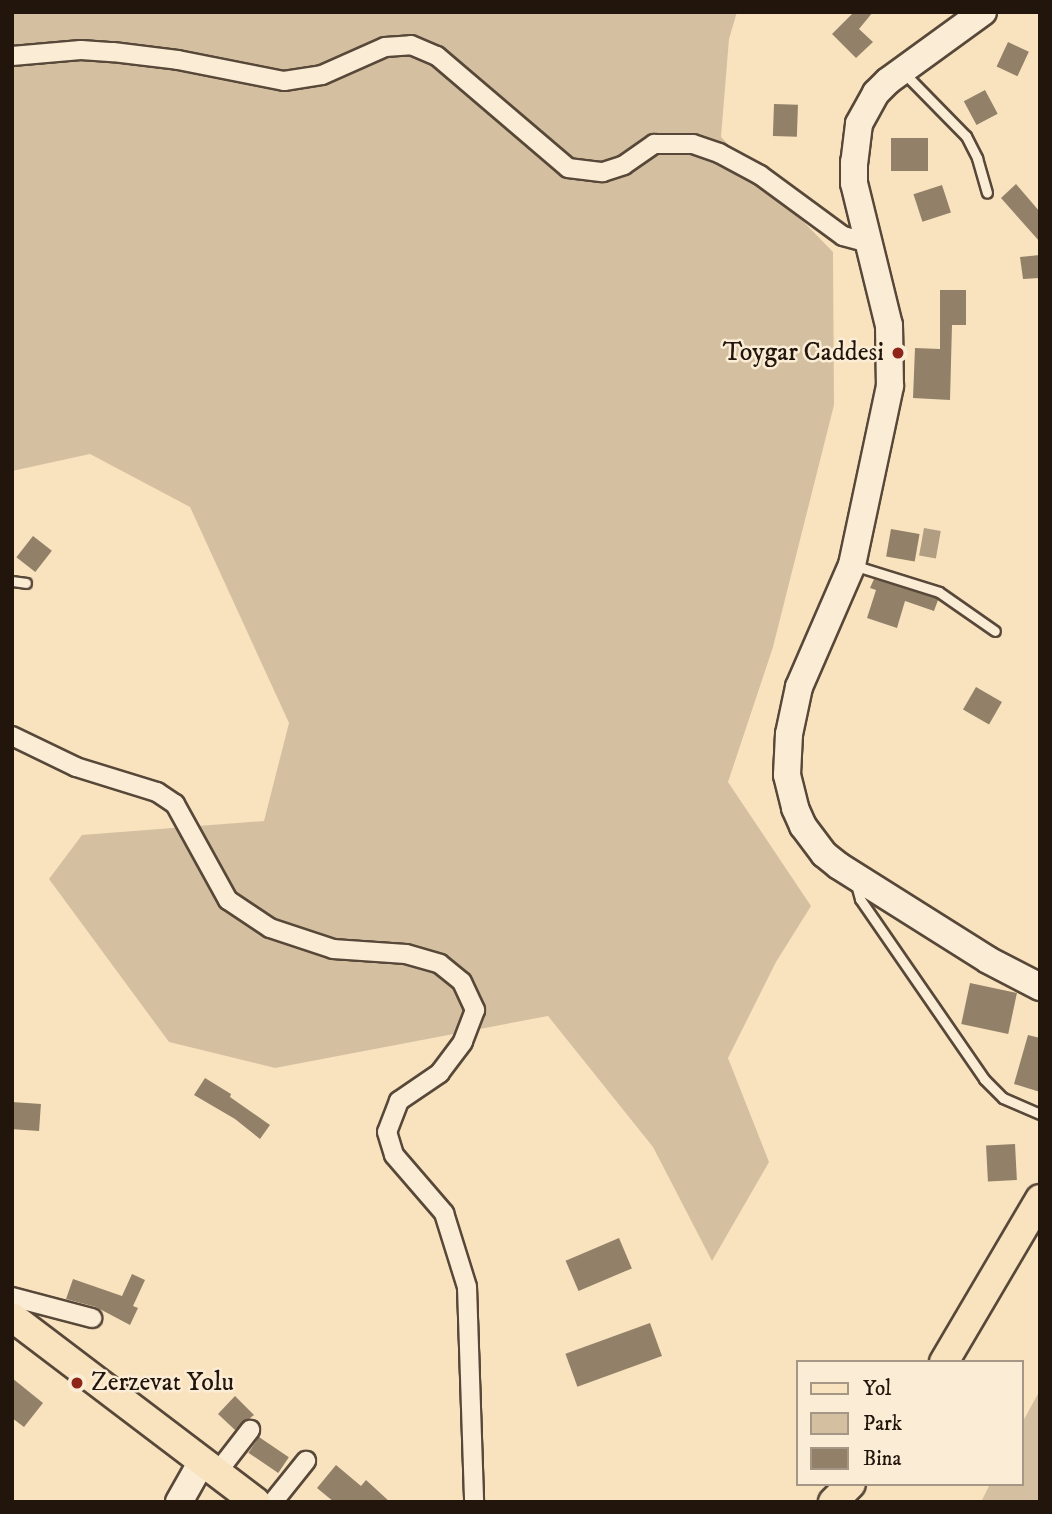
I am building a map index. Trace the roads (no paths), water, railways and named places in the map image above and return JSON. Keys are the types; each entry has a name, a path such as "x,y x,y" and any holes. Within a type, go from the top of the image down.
{"main road":[{"path":"983,12 901,71 876,93 865,110 855,141 855,183 889,325 890,386 852,565 799,687 786,756 790,790 803,826 824,853 858,879 989,960 1040,987"},
{"path":"945,1360 1040,1199"},
{"path":"12,1317 257,1502"},
{"path":"179,1502 209,1468"},
{"path":"833,1502 849,1486"}],"street":[{"path":"12,56 81,50 113,52 178,60 284,81 323,75 385,47 411,45 437,56 568,168 603,172 624,165 654,144 693,144 719,153 760,175 843,236 869,243"},
{"path":"12,736 76,767 157,792 175,804 228,900 270,928 332,949 406,954 440,964 462,982 475,1010 463,1042 440,1073 399,1101 387,1132 394,1155 444,1213 467,1287 474,1502"},
{"path":"12,1297 92,1318"},
{"path":"209,1468 250,1430"},
{"path":"273,1502 306,1461"}],"lane":[{"path":"901,71 966,136 988,193"},
{"path":"852,565 939,592 995,631"},
{"path":"12,581 26,583"},
{"path":"858,879 856,888 860,900 984,1079 1003,1098 1040,1114"}],"place":[{"name":"Toygar Caddesi","path":"898,353"},
{"name":"Zerzevat Yolu","path":"77,1383"}]}
